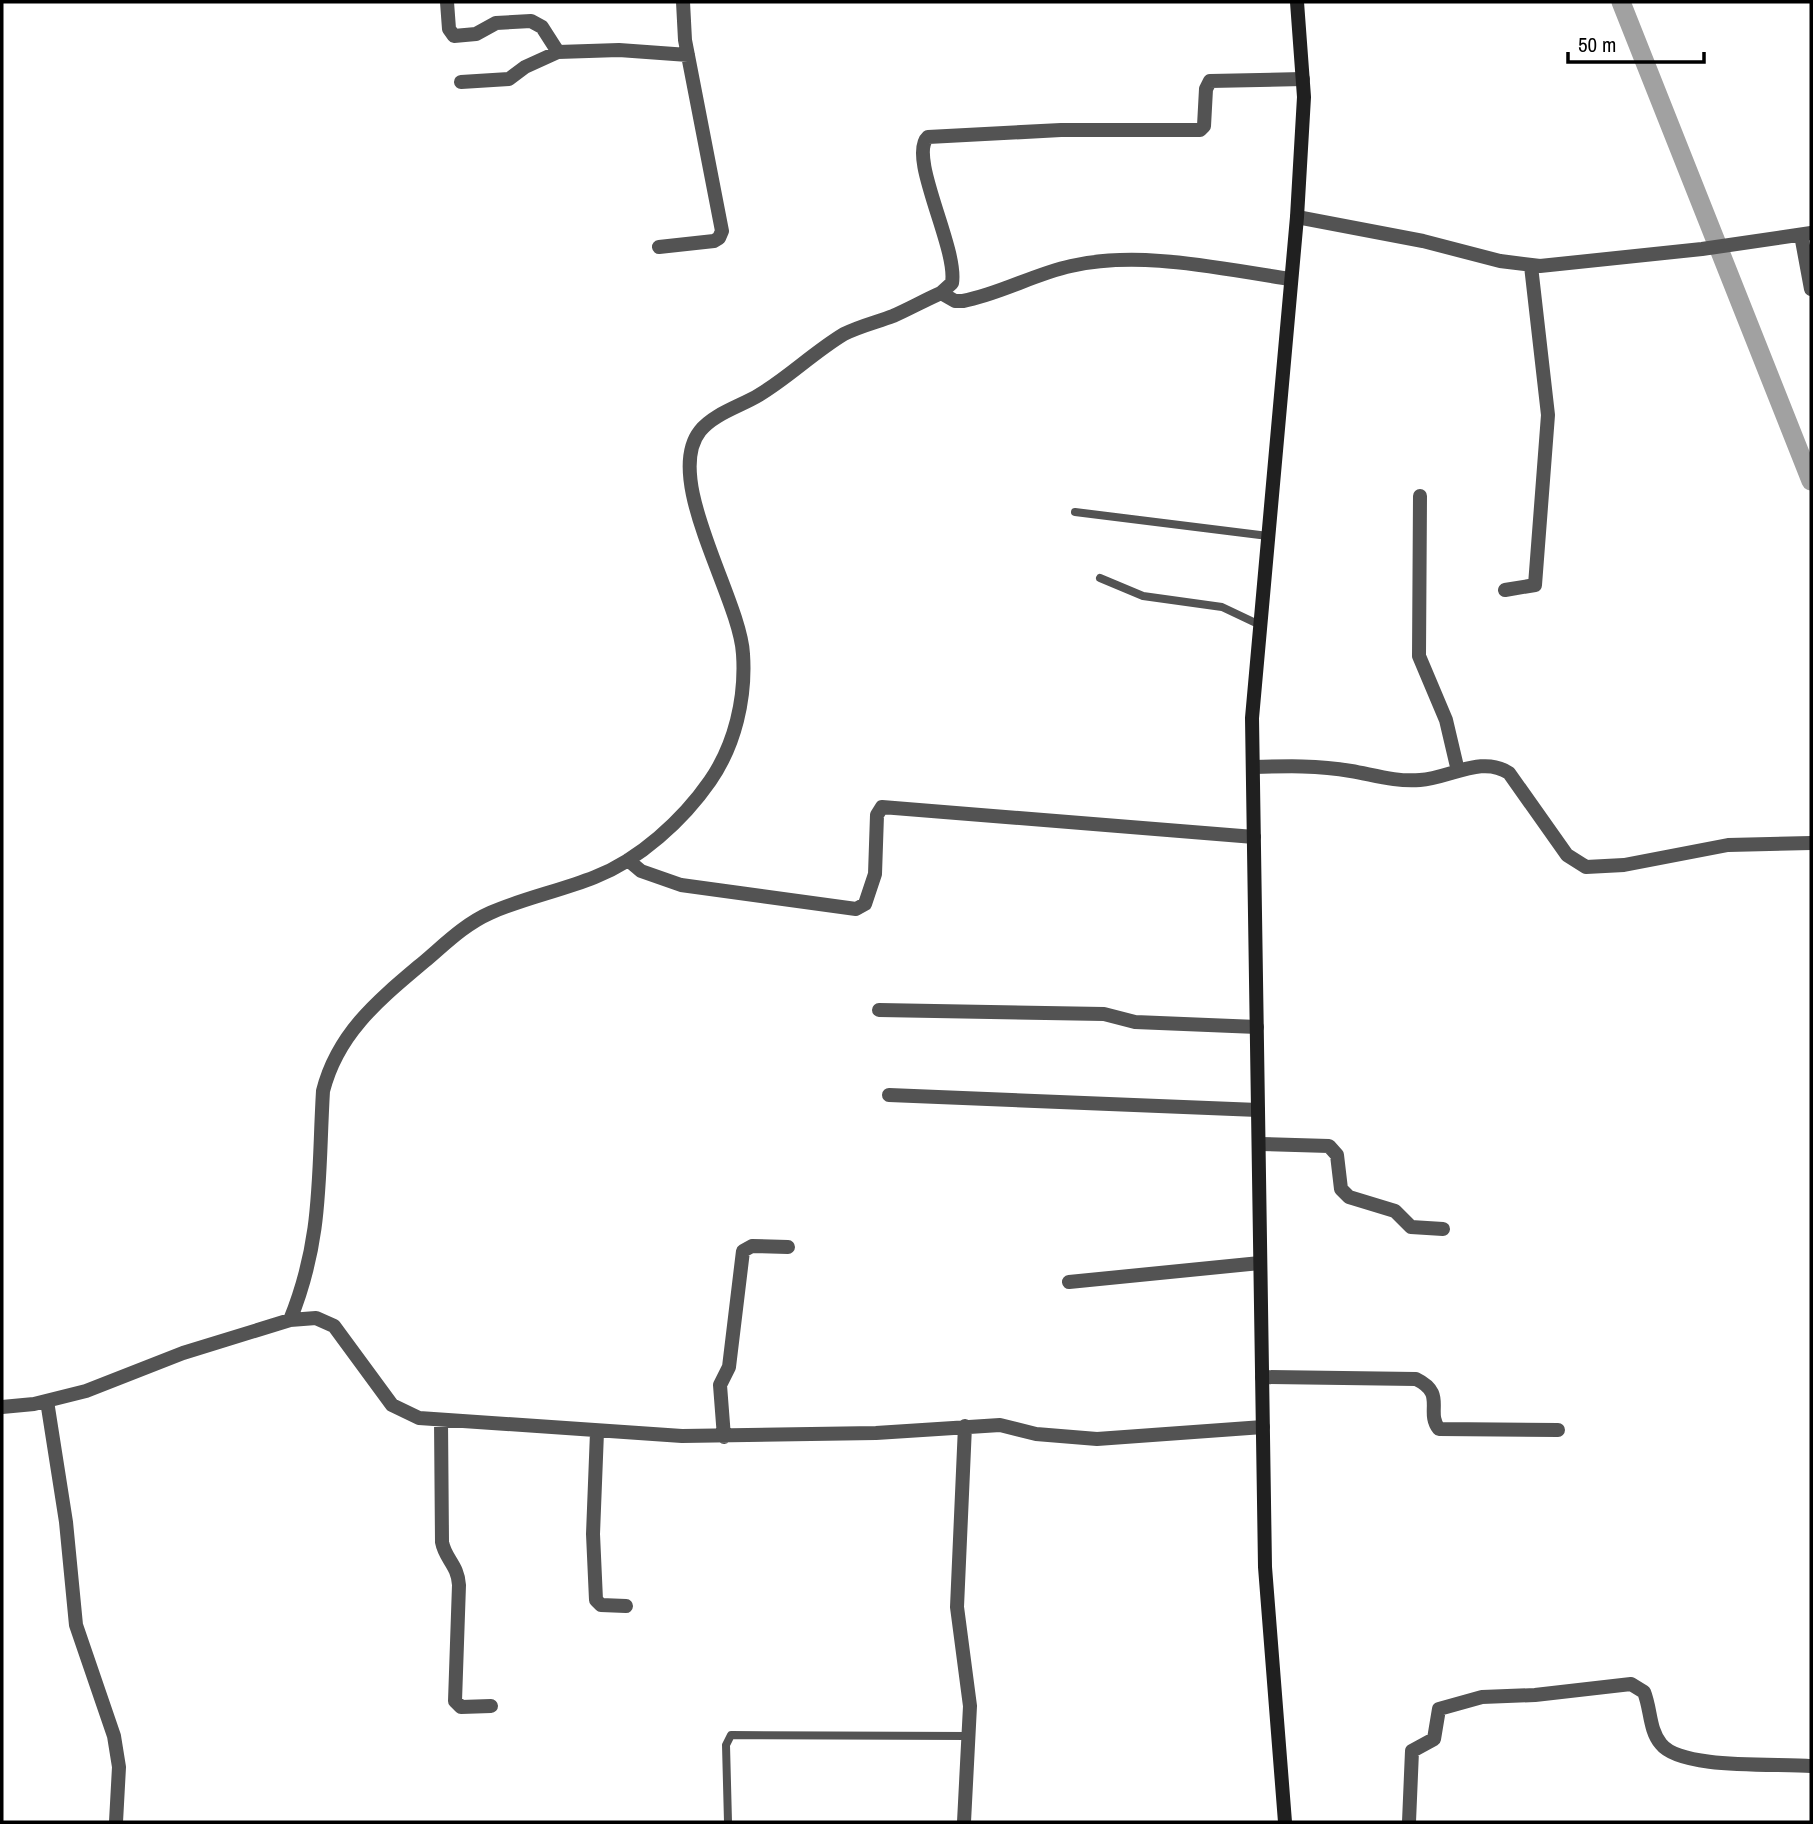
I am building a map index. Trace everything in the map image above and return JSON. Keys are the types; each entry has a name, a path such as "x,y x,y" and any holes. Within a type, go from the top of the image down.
{"main road":[{"path":"1284,1822 1265,1567 1252,718 1297,217 1303,79 1297,2"}],"street":[{"path":"447,2 450,32 454,36 476,34 496,23 531,20 542,27 558,52"},
{"path":"659,247 714,241 722,231 688,55 683,2"},
{"path":"461,82 509,79 525,67 558,52 619,50 688,55"},
{"path":"947,296 954,265 925,174 923,145 928,137 1061,130 1200,130 1204,126 1206,89 1210,81 1303,79"},
{"path":"1297,217 1531,266 1702,249 1806,234 1811,289"},
{"path":"290,1320 310,1263 317,1231 323,1091 328,1069 356,1023 384,993 466,926 508,905 598,876 628,860 685,812 710,781 727,750 737,722 743,685 743,652 737,624 692,493 692,445 699,431 778,383 848,332 947,296 971,300 1072,266 1109,260 1182,264 1291,279"},
{"path":"1505,590 1535,585 1538,578 1537,545 1548,415 1531,266"},
{"path":"1420,496 1419,656 1446,720 1458,772"},
{"path":"1253,767 1324,767 1406,781 1490,765 1509,772 1567,855 1586,867 1624,865 1728,845 1811,843"},
{"path":"628,860 641,871 681,885 856,909 865,904 872,886 877,815 882,807 1254,837"},
{"path":"879,1010 1104,1014 1135,1022 1257,1027"},
{"path":"889,1095 1258,1110"},
{"path":"1259,1144 1329,1146 1338,1155 1341,1189 1349,1197 1387,1207 1410,1227 1443,1229"},
{"path":"724,1437 720,1385 729,1367 741,1256 751,1247 788,1247"},
{"path":"1069,1282 1261,1263"},
{"path":"2,1407 47,1401 109,1384 183,1353 290,1320 312,1318 334,1326 392,1405 411,1417 597,1432 724,1437 876,1433 1000,1425 1036,1434 1097,1439 1263,1427"},
{"path":"1262,1377 1416,1379 1430,1387 1434,1394 1435,1422 1439,1429 1558,1430"},
{"path":"47,1401 66,1522 76,1625 114,1736 119,1767 116,1822"},
{"path":"441,1420 442,1542 443,1550 457,1569 459,1585 455,1701 461,1707 491,1706"},
{"path":"964,1822 970,1706 957,1607 965,1426"},
{"path":"597,1432 593,1534 596,1600 601,1605 626,1606"},
{"path":"1409,1822 1412,1751 1434,1739 1439,1709 1482,1697 1535,1695 1631,1684 1644,1692 1656,1737 1662,1747 1675,1755 1722,1762 1811,1766"}],"lane":[{"path":"1075,512 1268,536"},
{"path":"1100,578 1143,596 1222,607 1260,625"},
{"path":"728,1822 726,1745 731,1735 969,1736"}],"waterway":[{"path":"1621,2 1811,481"}]}
